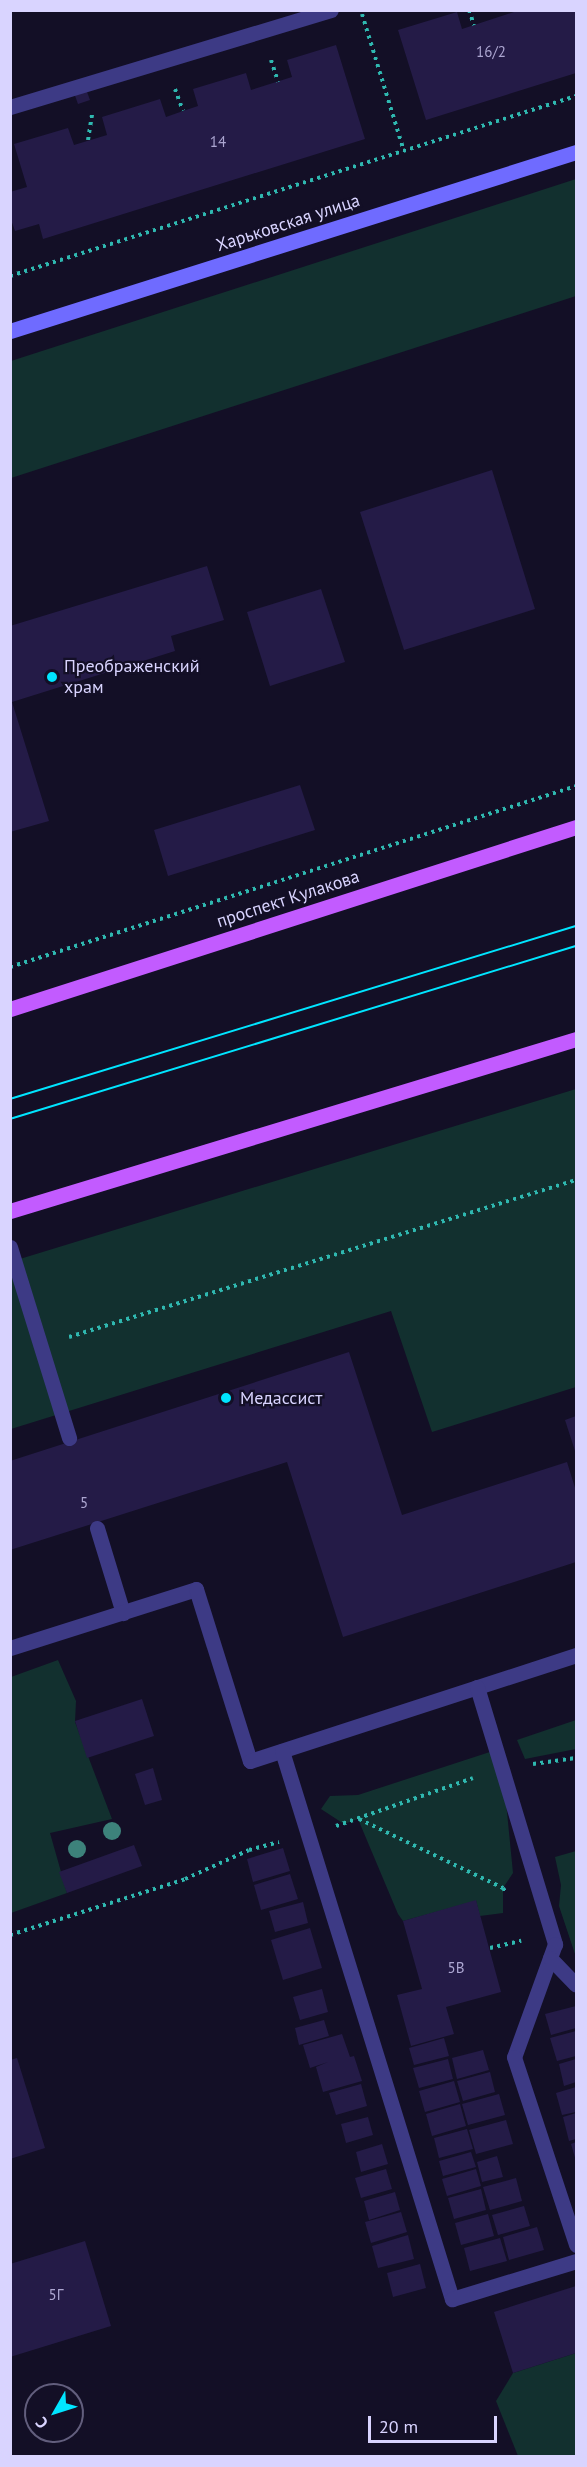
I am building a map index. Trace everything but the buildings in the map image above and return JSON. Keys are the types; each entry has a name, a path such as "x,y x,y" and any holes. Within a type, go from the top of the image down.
{"main road":[{"name":"проспект Кулакова","path":"10,1009 576,827"},
{"path":"10,1211 576,1039"}],"street":[{"name":"Харьковская улица","path":"10,331 576,152"}],"lane":[{"path":"10,107 331,10"},
{"path":"10,1247 69,1438"},
{"path":"97,1528 123,1612"},
{"path":"10,1648 196,1589 250,1761 576,1655"},
{"path":"477,1687 555,1944 514,2057 576,2245"},
{"path":"282,1750 452,2299 576,2260"},
{"path":"550,1958 576,1985"}],"path":[{"path":"361,10 404,151"},
{"path":"469,10 474,25"},
{"path":"11,275 576,96"},
{"path":"10,966 576,786"},
{"path":"41,1346 576,1180"},
{"path":"10,1935 185,1879 249,1850 358,1819 502,1768 576,1758"},
{"path":"358,1819 503,1888 507,1899"},
{"path":"489,1948 521,1942 518,1932"}],"green space":[{"path":"576,179 576,296 11,478 11,361"},
{"path":"576,1089 576,1387 432,1432 391,1311 11,1429 10,1262"},
{"path":"58,1660 76,1701 75,1722 112,1819 50,1833 67,1893 11,1913 11,1677"},
{"path":"576,1720 576,1749 525,1759 517,1740"},
{"path":"496,1750 506,1802 513,1873 503,1888 503,1913 480,1916 476,1901 403,1921 358,1819 344,1824 321,1809 330,1796 358,1795"},
{"path":"576,1851 576,1957 559,1906 561,1885 555,1857"},
{"path":"576,2353 576,2456 518,2456 496,2401 513,2373"}],"tram line":[{"path":"10,1099 576,926"},
{"path":"10,1119 576,946"}],"place":[{"name":"Преображенский храм","path":"52,677"},
{"name":"Медассист","path":"226,1398"}]}
